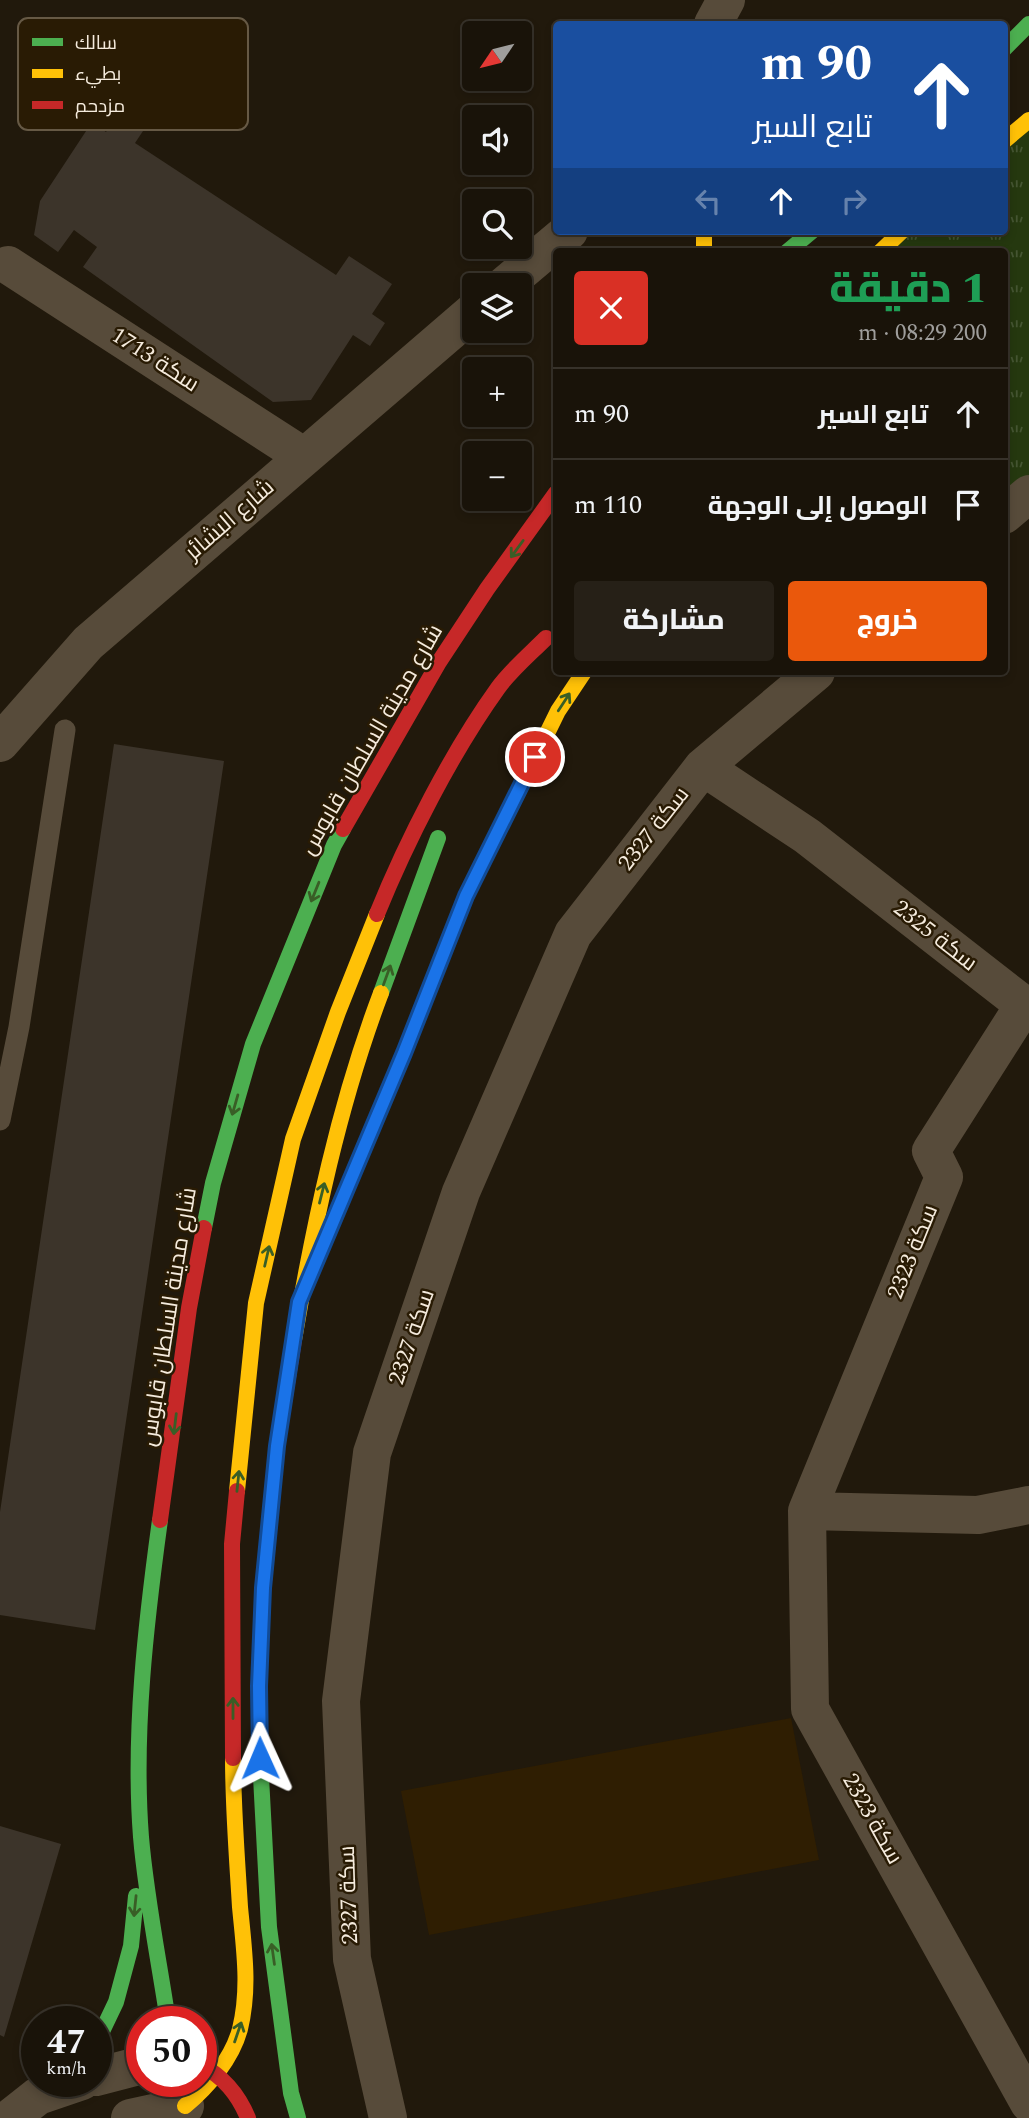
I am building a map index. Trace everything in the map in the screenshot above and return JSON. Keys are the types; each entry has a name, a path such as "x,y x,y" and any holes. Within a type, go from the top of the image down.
{"main road":[{"path":"1008,45 1029,24"},
{"path":"1008,138 1029,120"},
{"path":"792,248 807,235"},
{"path":"884,248 898,235"},
{"name":"شارع مدينة السلطان قابوس","path":"166,2006 141,1838 139,1770 146,1623 189,1308 213,1183 253,1044 334,845 439,662 553,497"},
{"path":"519,687 553,628"},
{"path":"248,2118 227,2081 217,2072 239,2032 247,1994 233,1811 232,1544 256,1303 290,1151 338,1012 389,885 448,768 499,687 546,638"},
{"path":"299,1302 404,1053 466,896 558,711 582,675"},
{"path":"299,2118 291,2093 269,1927 260,1758 259,1686 263,1588 277,1446 299,1302 316,1217 357,1057 427,863 447,819"},
{"path":"112,2010 131,1946 141,1838"}],"street":[{"path":"715,21 726,0"},
{"path":"519,273 564,235"},
{"name":"سكة 1713","path":"8,265 303,456"},
{"name":"شارع البشائر","path":"0,743 88,643 462,321"},
{"name":"سكة 2327","path":"388,2118 352,1959 341,1701 372,1453 461,1192 573,934 703,767 812,675"},
{"name":"سكة 2325","path":"703,767 807,836 1024,1005 931,1151"},
{"name":"سكة 2323","path":"931,1151 944,1177 807,1511 810,1709 1029,2104"},
{"path":"807,1511 978,1516 1029,1504"},
{"path":"10,2118 37,2097"},
{"path":"130,2118 185,2106"}],"lane":[{"path":"0,1120 19,1027 65,730"}],"shaded area":[{"path":"791,1718 819,1860 429,1935 401,1791"}],"green space":[{"path":"1029,128 1029,488 1008,506 1008,248 893,248 907,235 1008,235 1008,146"}],"building":[{"path":"87,130 144,130 135,143 336,275 349,256 392,284 372,314 385,323 370,346 353,335 311,400 273,402 83,267 97,247 74,230 58,252 34,235 40,201"},
{"path":"114,744 224,761 95,1630 0,1615 0,1512"},
{"path":"0,1826 61,1844 4,2037 0,2035"}],"traffic: fast":[{"path":"1008,45 1029,24"},
{"path":"792,248 807,235"},
{"path":"339,1207 466,896 531,766"},
{"path":"204,1228 213,1183 253,1044 334,845 343,829"},
{"path":"381,993 438,838"},
{"path":"160,1520 142,1678 139,1798 146,1883 166,2006"},
{"path":"263,1592 259,1686 260,1758 269,1927 291,2093 298,2118"},
{"path":"112,2010 131,1946 136,1896"}],"traffic: slow":[{"path":"1008,138 1029,120"},
{"path":"704,235 704,248"},
{"path":"884,248 898,235"},
{"path":"531,766 558,711 582,675"},
{"path":"237,1491 256,1303 293,1139 338,1012 377,914"},
{"path":"294,1340 329,1164 352,1078 381,993"},
{"path":"185,2106 225,2062 236,2040 243,2014 245,1968 235,1832 233,1758"}],"traffic: jam":[{"path":"343,829 439,662 553,497"},
{"path":"377,914 416,827 464,740 503,681 546,638"},
{"path":"160,1520 189,1308 204,1228"},
{"path":"263,1592 277,1446 294,1340"},
{"path":"233,1758 232,1544 237,1491"},
{"path":"217,2075 240,2101 248,2118"}],"route":[{"path":"260,1758 259,1686 263,1588 277,1446 299,1302 404,1053 466,896 535,757"}]}
